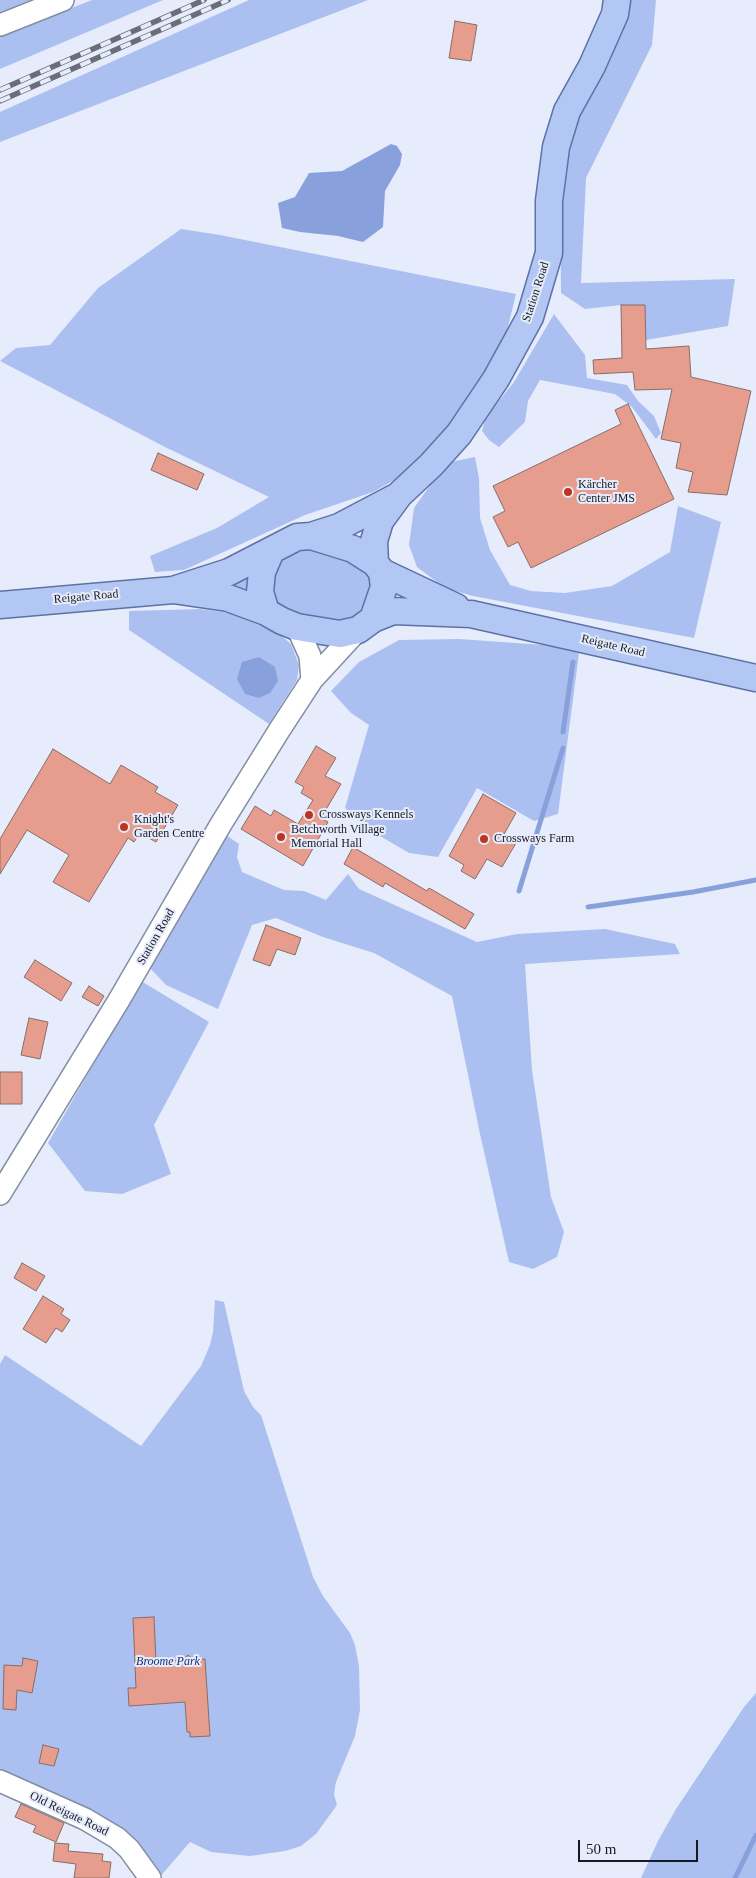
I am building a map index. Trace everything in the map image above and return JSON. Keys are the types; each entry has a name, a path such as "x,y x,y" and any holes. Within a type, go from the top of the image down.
{"main road":[{"name":"Station Road","path":"378,568 374,541 380,520 399,495 431,466 460,434 496,379 530,317 549,253 549,201 556,147 567,110 592,66 615,14 616,0"},
{"name":"Station Road","path":"311,536 339,528 399,495"},
{"path":"311,536 353,549 378,568 384,587 366,624 340,634 297,627 266,612 260,592 262,572 272,551 297,538 311,536"},
{"name":"Reigate Road","path":"0,605 173,590 229,572 272,551"},
{"name":"Reigate Road","path":"378,568 471,614"},
{"name":"Reigate Road","path":"173,590 228,598 266,612"},
{"name":"Reigate Road","path":"366,624 393,611 471,614 756,678"}],"street":[{"path":"0,25 63,0"},
{"name":"Station Road","path":"0,1194 119,1000 221,824 280,729 312,680 366,624"},
{"path":"297,627 310,656 312,680"},
{"name":"Old Reigate Road","path":"0,1781 85,1819 117,1838 129,1848 150,1878"}],"green space":[{"path":"0,0 31,0 0,12"},
{"path":"92,0 163,0 0,69 0,36"},
{"path":"249,0 368,0 0,142 0,112"},
{"path":"625,0 656,0 652,45 586,178 581,283 735,279 728,326 646,340 645,305 621,305 585,309 561,293 560,191 570,143 582,111 610,60 624,22"},
{"path":"181,229 220,235 516,294 502,351 445,434 414,469 373,492 305,515 184,570 155,572 150,556 217,528 269,497 165,447 0,361 16,348 50,345 98,288"},
{"path":"554,314 585,355 587,378 627,385 638,401 654,416 661,433 656,439 632,407 615,394 540,380 528,401 525,422 499,447 489,440 482,431 486,417 514,382"},
{"path":"475,457 479,478 480,518 490,550 510,585 531,591 565,593 612,586 670,552 678,506 721,522 694,638 473,596 445,588 417,567 409,545 414,508 446,463"},
{"path":"293,548 323,549 365,570 374,585 362,615 347,623 295,617 277,604 271,584 277,563"},
{"path":"248,574 252,593 221,588"},
{"path":"200,609 230,613 278,633 291,644 299,665 297,680 269,724 129,630 129,611"},
{"path":"459,639 544,645 579,653 558,814 534,821 477,788 438,857 409,853 368,829 345,808 369,725 351,713 331,691 359,662 399,640"},
{"path":"223,833 239,844 237,857 242,872 284,890 304,891 326,900 348,874 359,889 477,942 517,934 605,929 675,944 680,954 525,964 532,1070 551,1197 564,1232 557,1257 533,1269 509,1262 480,1134 452,996 374,953 323,937 276,918 252,925 218,1009 166,985 148,966"},
{"path":"141,981 209,1022 154,1125 171,1174 122,1194 85,1191 48,1143"},
{"name":"Broome Park","path":"215,1300 224,1302 244,1391 253,1407 261,1415 313,1577 323,1596 350,1633 355,1645 359,1666 360,1710 355,1736 336,1782 334,1794 337,1805 316,1834 301,1846 285,1851 250,1856 211,1852 190,1842 159,1878 0,1772 0,1364 5,1355 141,1446 201,1366 213,1332"},
{"path":"756,1693 756,1878 641,1878 658,1841 676,1809 744,1707"}],"shaded area":[{"path":"391,144 397,146 402,154 400,165 385,191 383,227 363,242 338,236 282,228 278,203 295,197 309,173 342,171"},
{"path":"259,657 275,667 278,681 270,693 259,698 245,694 237,679 242,662"}],"building":[{"path":"455,21 477,25 471,61 449,58"},
{"path":"621,305 645,305 646,349 689,346 691,377 751,391 727,495 688,492 693,472 676,468 681,443 661,439 672,389 635,390 633,372 594,374 593,360 622,358"},
{"path":"628,404 674,499 531,568 518,542 508,547 493,517 505,511 493,486 621,424 615,410"},
{"path":"158,453 204,474 197,490 151,470"},
{"path":"316,746 336,758 325,776 341,784 321,818 328,822 303,866 241,829 255,806 271,816 274,810 298,824 313,800 301,793 304,787 295,782"},
{"path":"53,749 110,784 121,765 158,787 155,792 178,805 156,842 140,833 134,842 128,838 89,902 53,882 69,855 27,830 0,874 0,839"},
{"name":"Crossways Farm","path":"483,794 516,813 503,836 516,843 502,867 487,859 475,879 461,871 464,865 449,856"},
{"path":"353,847 427,891 429,888 474,914 465,929 385,883 383,887 344,864"},
{"path":"266,925 301,938 295,955 277,949 270,966 253,960"},
{"path":"35,960 72,983 61,1001 24,977"},
{"path":"89,986 104,996 98,1006 82,997"},
{"path":"29,1018 48,1022 40,1059 21,1055"},
{"path":"0,1072 22,1072 22,1104 0,1104"},
{"path":"22,1263 45,1276 36,1291 14,1278"},
{"path":"43,1296 64,1309 61,1314 70,1320 62,1332 56,1328 46,1343 23,1329"},
{"name":"Broome Park","path":"154,1617 156,1662 182,1660 188,1655 194,1660 205,1659 210,1736 190,1737 190,1732 187,1732 185,1702 129,1706 128,1688 136,1688 133,1618"},
{"path":"23,1658 38,1661 32,1693 17,1690 16,1710 3,1709 4,1665 22,1666"},
{"path":"43,1745 59,1749 54,1766 39,1763"},
{"path":"21,1804 64,1823 56,1842 33,1832 36,1826 15,1817"},
{"path":"55,1843 69,1844 68,1851 103,1854 102,1861 111,1862 109,1878 74,1878 76,1864 53,1861"}],"waterway":[{"path":"563,732 573,662"},
{"path":"519,891 563,748"},
{"path":"588,907 693,892 756,880"},
{"path":"735,1878 756,1835"}],"railway":[{"path":"0,90 204,0"},
{"path":"0,101 228,0"}],"place":[{"name":"Kärcher Center JMS","path":"568,492"},
{"name":"Crossways Kennels","path":"309,815"},
{"name":"Knight's Garden Centre","path":"124,827"},
{"name":"Betchworth Village Memorial Hall","path":"281,837"},
{"name":"Crossways Farm","path":"484,839"}]}
